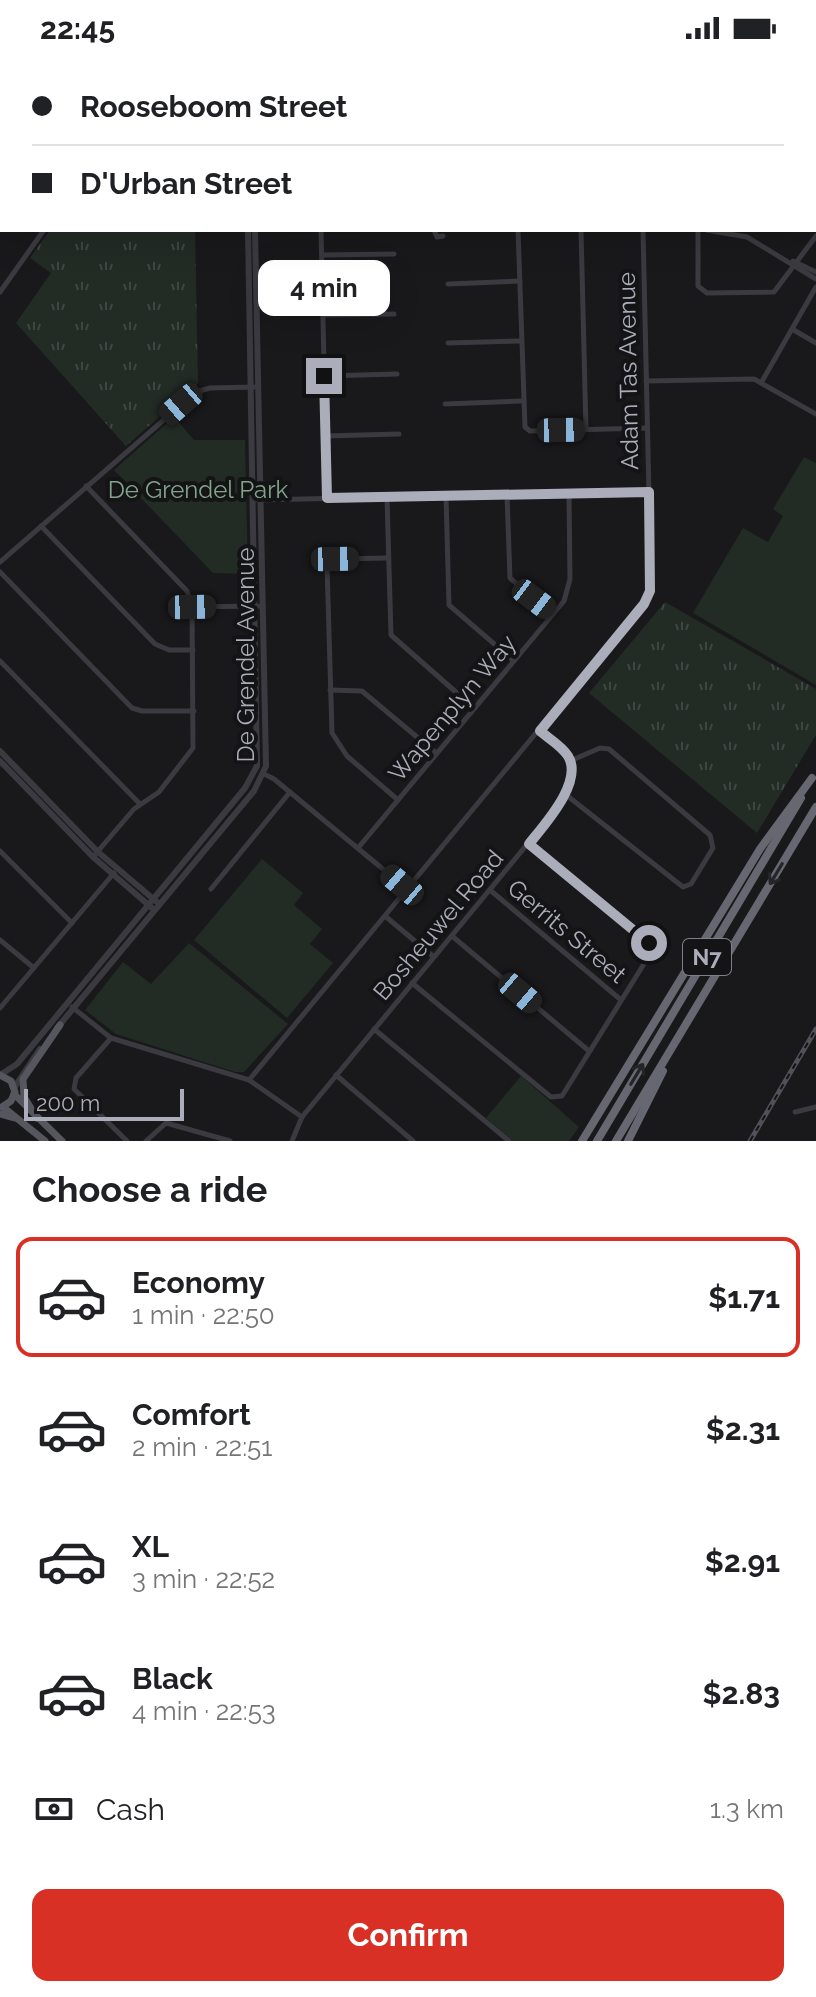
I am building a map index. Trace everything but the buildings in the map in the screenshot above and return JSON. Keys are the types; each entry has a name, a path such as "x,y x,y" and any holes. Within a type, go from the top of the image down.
{"highway":[{"path":"582,1141 760,849 814,775"},
{"name":"N7","path":"597,1141 814,775"},
{"name":"N7","path":"616,1141 816,807"},
{"path":"628,1141 690,1017"}],"main road":[{"path":"37,1118 24,1097 23,1077 60,1025"},
{"path":"0,1075 8,1079 37,1118 62,1141"},
{"path":"14,1091 1,1109 45,1141"}],"street":[{"path":"0,292 43,232"},
{"name":"De Grendel Avenue","path":"0,1075 17,1064 71,1006 154,905 251,779 259,759 258,500 248,232"},
{"name":"De Grendel Avenue","path":"254,387 255,232"},
{"path":"321,232 327,498"},
{"path":"435,232 437,237 443,236"},
{"path":"518,232 522,401 523,422 527,429 647,428"},
{"path":"581,232 586,430"},
{"name":"Adam Tas Avenue","path":"249,1080 646,600 651,583 643,232"},
{"path":"698,232 698,286 702,292 774,292 791,262 816,236"},
{"path":"748,233 816,279"},
{"path":"322,255 394,254"},
{"path":"791,262 816,272"},
{"path":"448,284 520,281"},
{"path":"761,383 816,287"},
{"path":"323,315 394,314"},
{"path":"792,329 816,343"},
{"path":"448,343 521,341"},
{"path":"324,376 397,374"},
{"path":"646,381 754,379 816,414"},
{"path":"0,562 196,392 210,388 254,387"},
{"path":"445,404 522,401"},
{"path":"325,436 399,434"},
{"path":"86,486 187,591 192,607 194,711 191,754 157,795 140,804 95,855"},
{"path":"258,500 649,492"},
{"name":"Wapenplyn Way","path":"358,848 567,595 570,584 569,493"},
{"path":"507,495 510,578 553,614"},
{"path":"446,496 449,605 514,661"},
{"path":"387,497 391,635 474,708"},
{"path":"41,526 155,644 169,650 193,650"},
{"path":"387,558 335,559 327,566 330,728 347,756 398,800"},
{"path":"0,572 132,708 142,711 194,711"},
{"path":"192,607 260,606"},
{"name":"De Grendel Avenue","path":"154,905 254,791 264,774 268,738 260,606"},
{"path":"0,661 140,804"},
{"path":"330,690 362,691 436,753"},
{"path":"540,731 566,753 570,761 600,748 609,749 713,837 713,848 691,884 683,887 565,794"},
{"path":"0,751 95,855"},
{"path":"259,759 264,774 407,889"},
{"path":"0,761 95,855 154,905"},
{"name":"Bosheuwel Road","path":"292,1141 302,1117 529,844 565,794 570,761"},
{"path":"251,779 264,774"},
{"path":"211,889 290,792"},
{"path":"412,983 552,1098 563,1095 649,955 649,943 529,844"},
{"path":"0,851 72,923"},
{"path":"0,1008 115,872"},
{"name":"Gerrits Street","path":"490,890 621,1000"},
{"path":"385,916 434,957"},
{"path":"452,936 589,1051"},
{"path":"0,940 34,968"},
{"path":"71,1006 111,1038 249,1080 302,1117"},
{"name":"De Grendel Avenue","path":"14,1091 20,1074 60,1025 71,1006"},
{"path":"374,1029 509,1141"},
{"path":"111,1038 76,1078 74,1089 127,1141"},
{"path":"336,1075 413,1141"},
{"path":"795,1112 816,1107"},
{"path":"146,1141 166,1123 230,1141"}],"green space":[{"path":"49,232 195,232 198,383 126,446 16,323 51,273 30,258"},
{"name":"De Grendel Park","path":"174,417 194,440 245,440 248,574 213,573 114,470"},
{"path":"804,457 816,463 816,685 693,613 743,528 768,542 783,516 773,509"},
{"path":"665,602 816,689 816,735 757,833 589,693"},
{"path":"262,859 303,893 294,905 322,929 310,944 333,963 287,1018 194,940"},
{"path":"189,943 288,1024 244,1072 235,1072 116,1034 85,1010 123,962 151,984"},
{"path":"521,1076 579,1127 569,1141 513,1141 486,1118"}],"railway":[{"path":"750,1141 816,1029"}],"route":[{"path":"324,376 327,498 649,492 650,591 644,604 540,731 566,753 571,770 562,801 529,844 649,943"}]}
